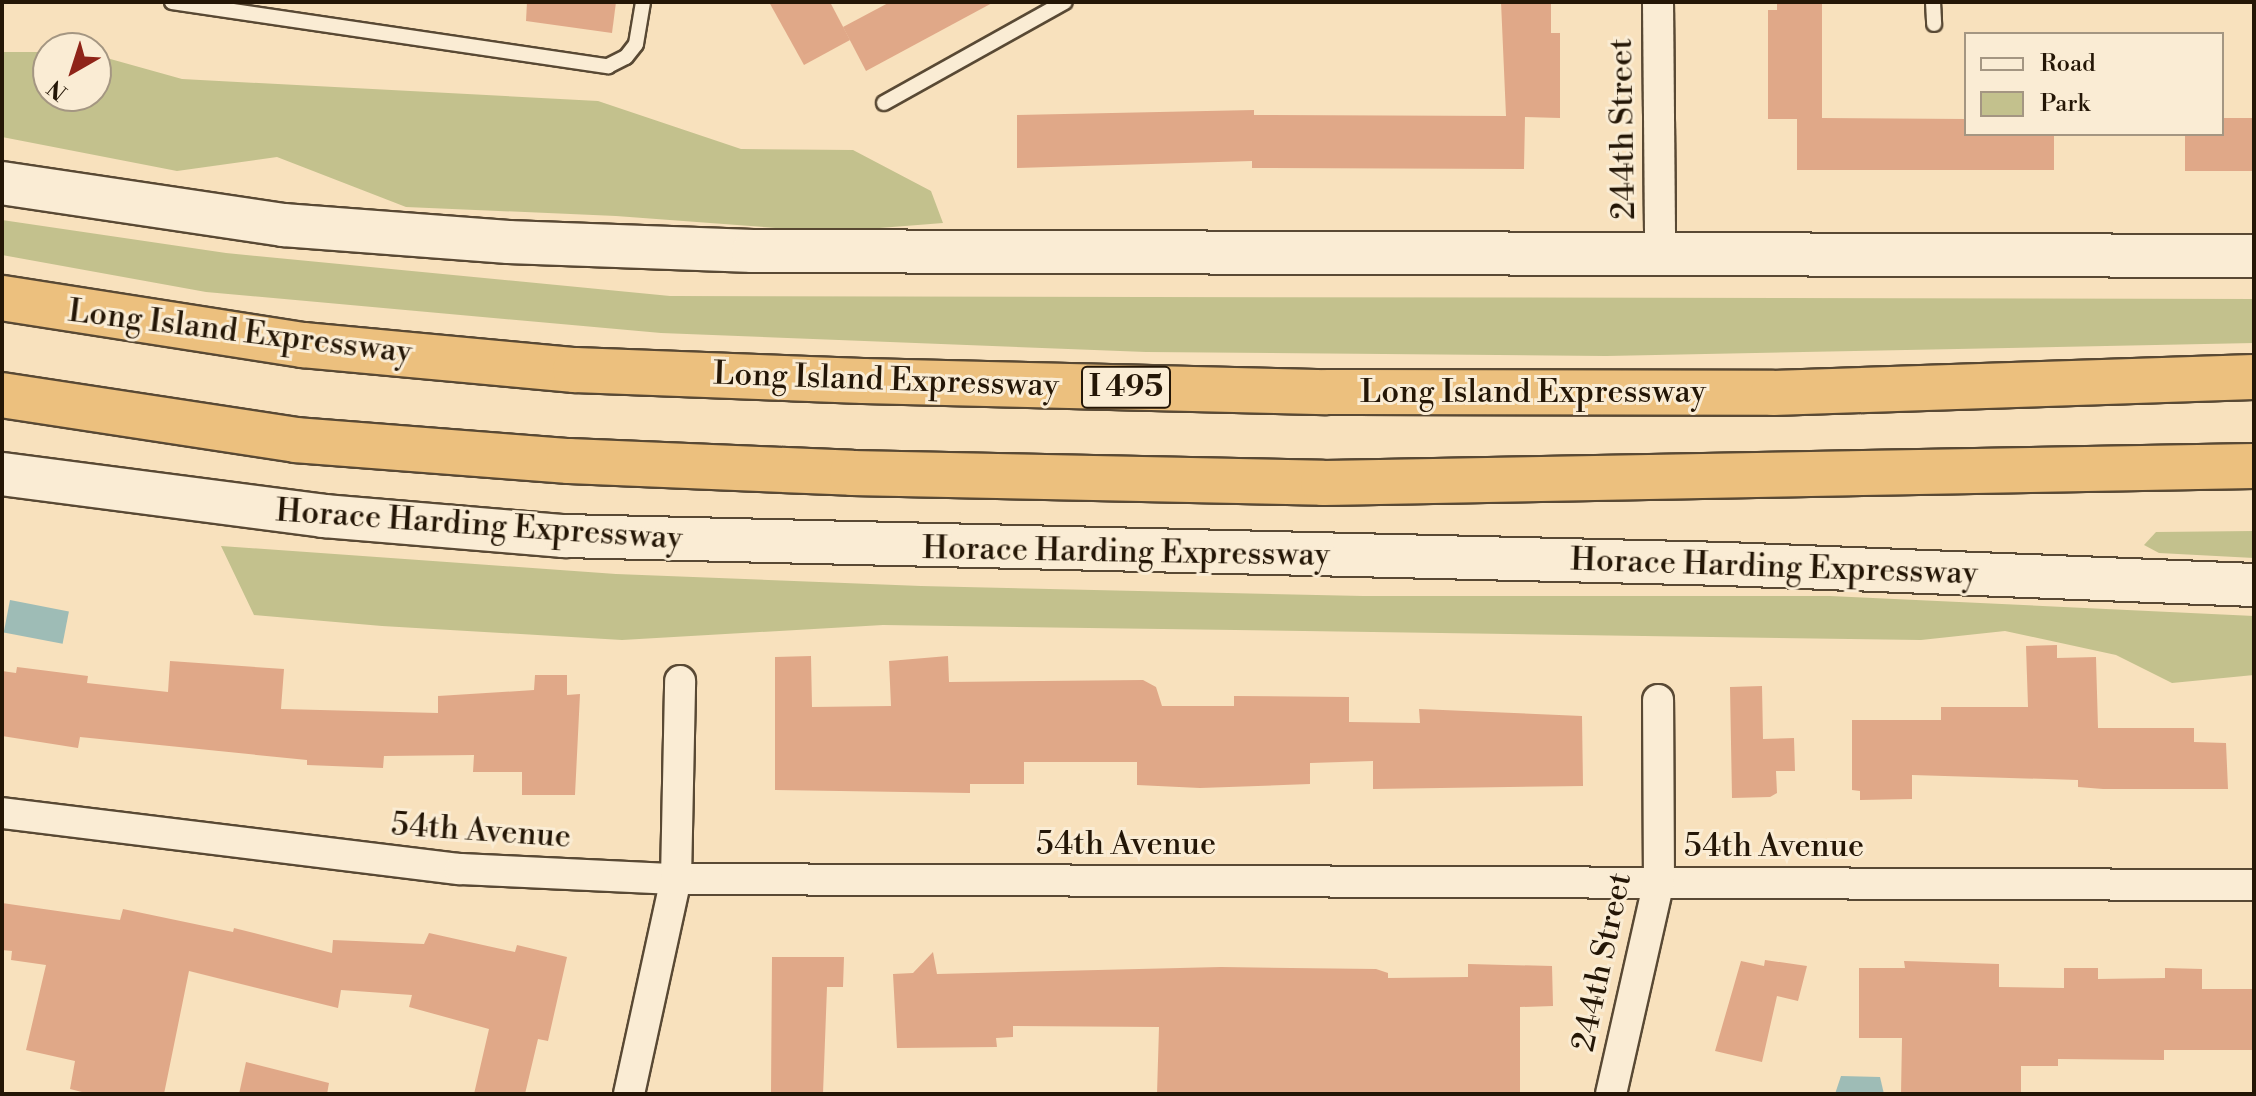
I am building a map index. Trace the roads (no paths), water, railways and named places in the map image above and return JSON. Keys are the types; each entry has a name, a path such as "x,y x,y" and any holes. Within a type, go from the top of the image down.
{"highway":[{"name":"Long Island Expressway","path":"2,298 303,345 575,370 863,381 1327,392 1773,393 2254,377"},
{"path":"2,395 295,440 569,461 852,473 1323,483 2254,466"}],"main road":[{"path":"2,183 283,225 508,242 753,251 2254,256"},
{"name":"Horace Harding Expressway","path":"2,474 324,516 564,536 1726,564 2254,585"}],"street":[{"name":"244th Street","path":"1658,2 1660,255"},
{"path":"629,1094 676,879 680,681"},
{"name":"244th Street","path":"1611,1094 1659,881 1658,700"},
{"name":"54th Avenue","path":"2,813 460,869 676,879 2254,885"}],"lane":[{"path":"172,2 608,66 626,57 636,44 643,2"},
{"path":"884,103 1065,2"},
{"path":"1933,2 1934,24"}],"water":[{"path":"10,600 69,611 63,644 4,632"},
{"path":"1841,1076 1880,1077 1884,1094 1835,1094"}]}
